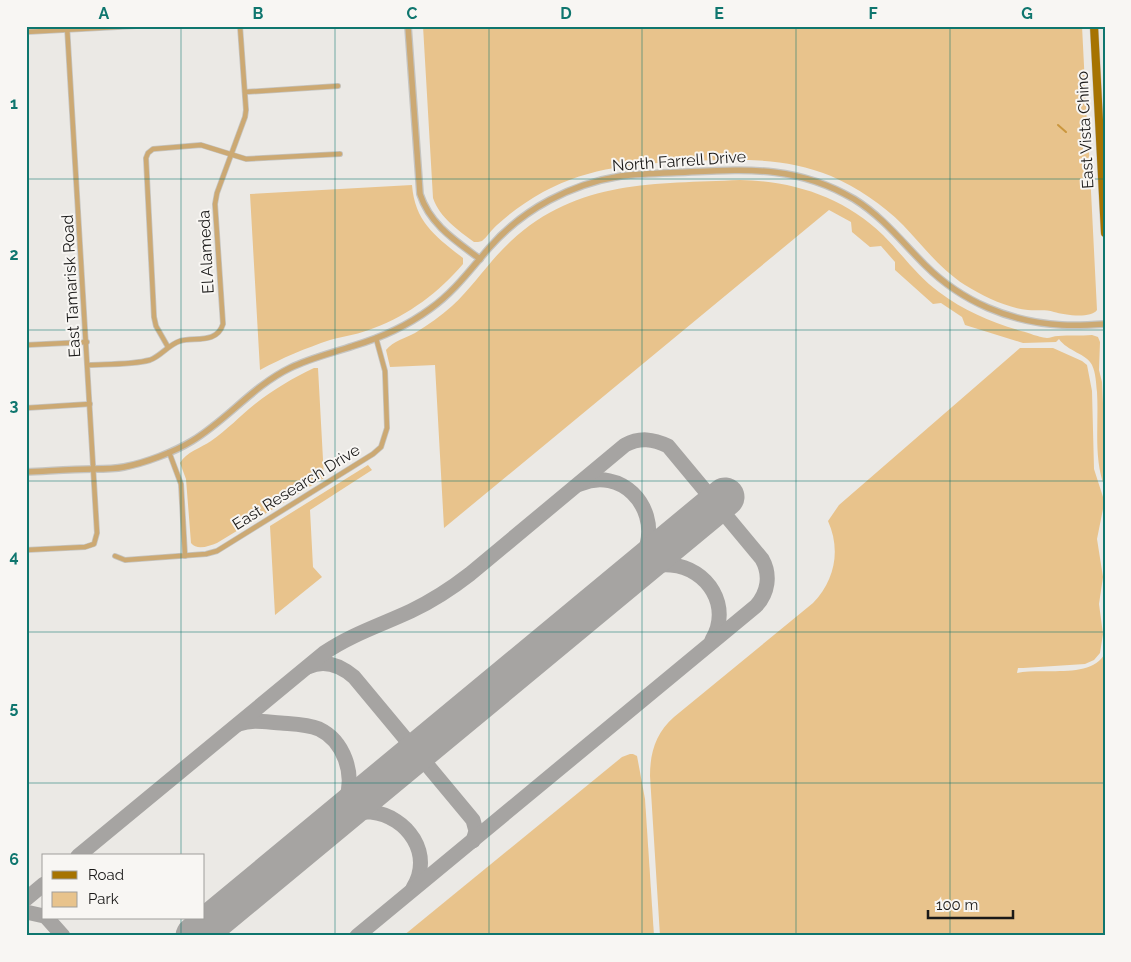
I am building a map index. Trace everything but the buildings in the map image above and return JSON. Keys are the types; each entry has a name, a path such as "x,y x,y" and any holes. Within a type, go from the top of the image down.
{"main road":[{"name":"East Vista Chino","path":"1094,26 1105,233"}],"street":[{"path":"26,32 67,28 136,26"},
{"name":"El Alameda","path":"168,347 180,342 218,335 223,324 215,204 230,154 245,117 240,26"},
{"path":"408,26 420,194 426,209 436,224 480,259"},
{"name":"East Tamarisk Road","path":"26,550 85,547 94,544 97,533 67,28"},
{"path":"1096,69 1105,69"},
{"path":"245,92 338,86"},
{"path":"88,365 138,362 152,359 168,347 156,326 154,317 146,158 148,153 153,149 201,146 210,147 246,159 340,154"},
{"name":"North Farrell Drive","path":"26,472 124,468 190,442 225,417 253,391 275,376 322,355 376,338 413,321 432,308 459,284 504,232 524,216 560,195 587,184 623,176 742,169 768,170 819,182 860,203 889,226 942,281 984,306 1006,315 1033,322 1064,326 1105,324"},
{"name":"East Research Drive","path":"115,556 125,560 206,554 217,551 373,454 380,447 388,428 385,371 376,338"},
{"path":"26,345 87,342"},
{"path":"26,408 90,404"},
{"path":"168,452 181,484 185,556"}],"green space":[{"path":"423,26 1082,26 1088,145 1083,146 1083,152 1089,152 1097,310 1089,315 1070,315 1020,309 987,297 956,279 932,257 903,225 869,197 831,176 796,165 779,162 726,160 651,163 597,172 561,183 543,192 508,216 482,241 474,242 445,218 433,198"},
{"path":"760,181 798,188 835,201 868,222 883,235 931,286 958,305 988,320 1048,338 1055,336 1092,335 1098,337 1100,342 1099,370 1102,382 1104,425 1105,488 1101,477 1097,441 1096,378 1089,361 1067,347 1059,339 1056,342 1023,343 965,325 962,317 941,303 933,304 895,270 895,262 881,246 870,247 852,232 851,222 829,210 444,528 435,365 390,367 386,350 392,344 430,324 460,298 511,241 537,221 563,206 590,196 619,189 678,182"},
{"path":"412,185 417,209 422,219 435,235 463,258 463,264 423,302 387,323 312,346 260,370 250,194"},
{"path":"1020,348 1053,348 1082,361 1087,365 1092,391 1094,469 1103,497 1103,509 1097,539 1103,577 1099,604 1103,634 1100,653 1094,660 1085,664 1018,668 1017,673 1078,670 1089,667 1099,661 1105,653 1105,936 660,936 650,776 651,759 658,736 674,717 813,603 826,585 834,564 834,543 828,521 839,505"},
{"path":"314,368 318,368 324,478 217,543 196,547 191,543 186,479 180,463 190,453 217,437 269,393"},
{"path":"368,465 372,470 310,510 313,567 322,577 275,615 270,526"},
{"path":"630,754 637,756 645,799 654,936 403,936 622,757"}],"waterway":[{"path":"1058,125 1066,132"}],"taxiway":[{"path":"80,854 324,653 356,635 419,607 456,584 625,445 631,442 646,440 668,446 762,559 767,571 767,584 760,601 357,936"},
{"path":"580,484 595,480 609,481 622,485 633,493 641,504 647,516 649,530 647,545 641,559 627,578"},
{"path":"631,576 650,567 660,565 671,565 696,573 706,581 718,603 719,615 712,640"},
{"path":"308,667 326,663 332,664 354,677 473,820 476,831 473,841"},
{"path":"239,724 259,721 305,725 319,729 335,741 345,759 349,779 343,806 329,825"},
{"path":"331,824 360,812 384,815 396,821 414,839 419,851 419,875 413,888"},
{"path":"26,899 42,886"},
{"path":"26,912 42,916"},
{"path":"49,920 63,936"}],"runway":[{"path":"195,936 725,497"}]}
